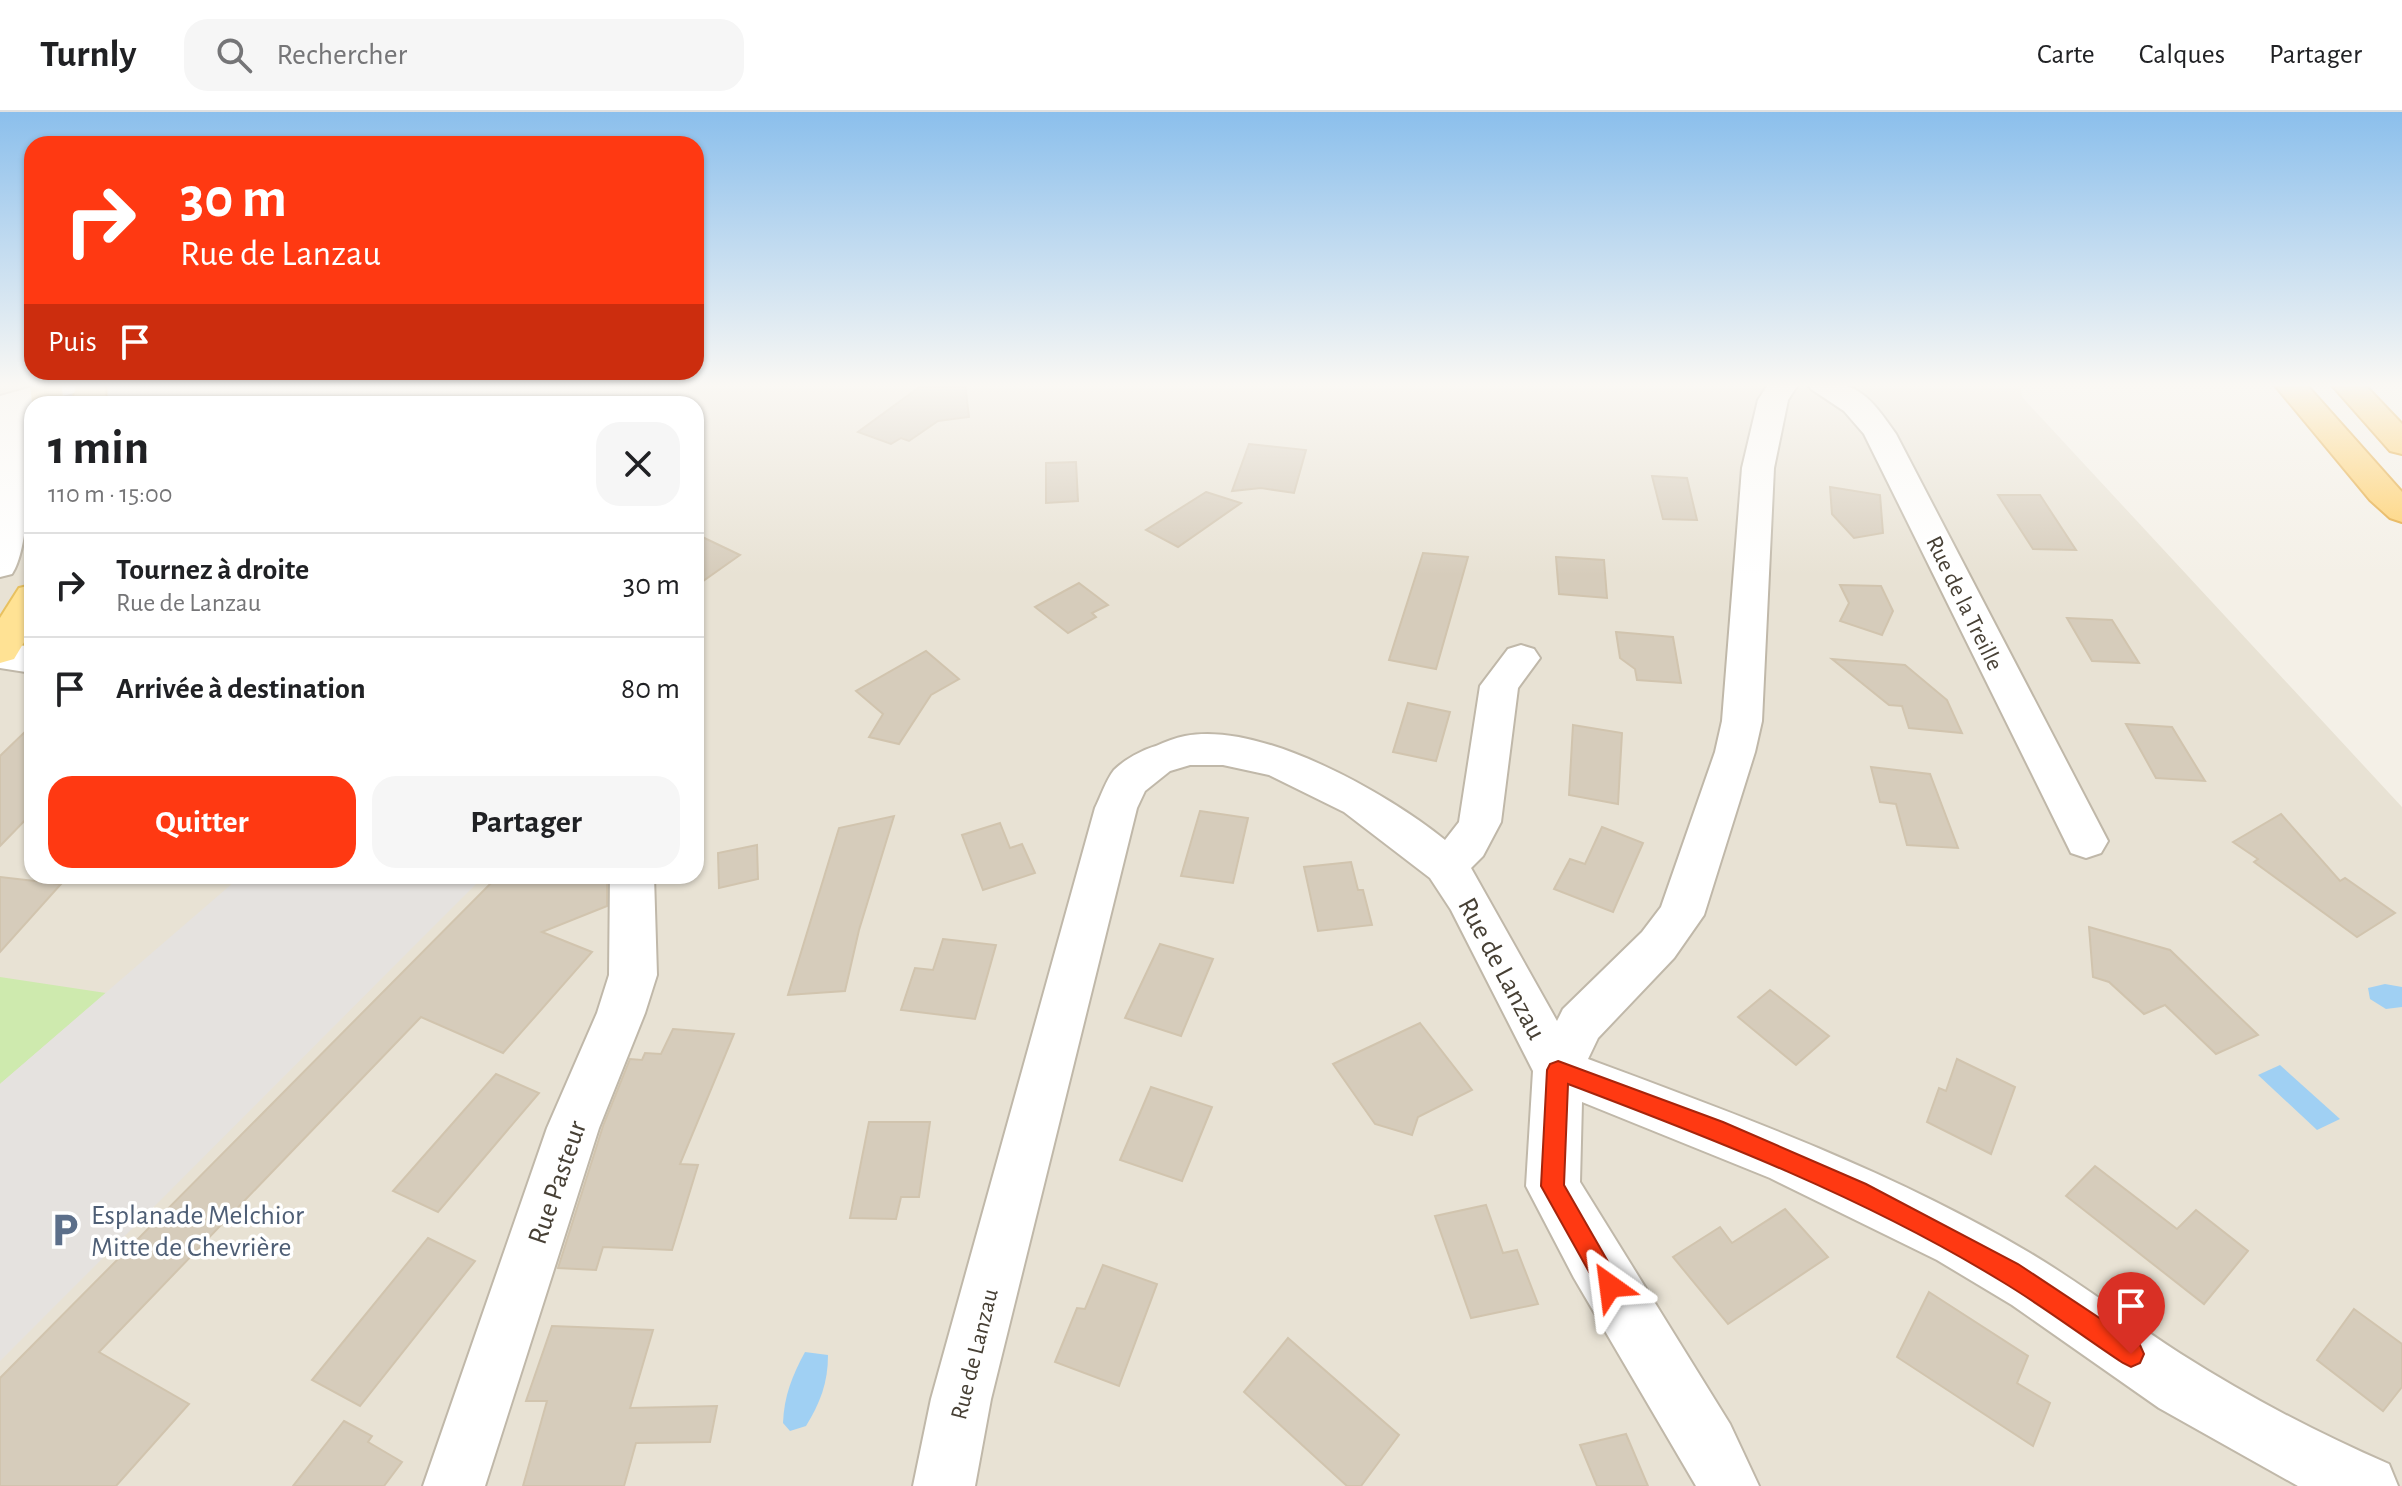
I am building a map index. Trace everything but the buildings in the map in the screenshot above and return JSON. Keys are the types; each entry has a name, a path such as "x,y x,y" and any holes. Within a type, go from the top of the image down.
{"highway":[{"path":"2343,447 2382,493 2402,511"}],"main road":[{"path":"0,653 24,611"},
{"path":"0,653 24,642"}],"street":[{"path":"0,566 14,513 20,447"},
{"path":"1728,1486 1709,1445 1594,1259 1553,1186 1558,1070 1580,1024 1658,945 1681,915 1735,752 1742,721 1758,468 1763,447"},
{"name":"Rue de la Treille","path":"1887,447 2086,841"},
{"path":"0,653 24,658"},
{"path":"1446,866 1468,844 1480,822 1499,686 1521,658"},
{"name":"Rue de Lanzau","path":"944,1486 965,1383 1116,808 1129,781 1156,761 1187,750 1223,750 1280,763 1359,801 1446,866 1468,899 1558,1070"},
{"name":"Rue Pasteur","path":"454,1486 573,1128 621,1013 633,975 632,884"},
{"path":"1558,1070 1715,1130 1858,1192 2009,1272 2180,1387 2336,1473 2367,1486"}],"shaded area":[{"path":"0,447 24,447 24,884 704,884 704,447 2068,447 2402,807 2402,1486 0,1486"},
{"name":"Esplanade Melchior Mitte de Chevrière","path":"232,884 476,884 0,1361 0,1084"}],"green space":[{"path":"0,977 106,993 0,1084"}],"water":[{"path":"2385,984 2402,987 2402,1007 2386,1009 2370,999 2368,988"},
{"path":"2280,1065 2340,1119 2317,1130 2258,1075"},
{"path":"805,1352 828,1355 827,1375 819,1401 806,1426 790,1431 783,1423 785,1404"}],"place":[{"name":"Esplanade Melchior Mitte de Chevrière","path":"65,1230"}],"route":[{"path":"1610,1286 1553,1186 1558,1070 1715,1130 1858,1192 2009,1272 2131,1354"}]}
